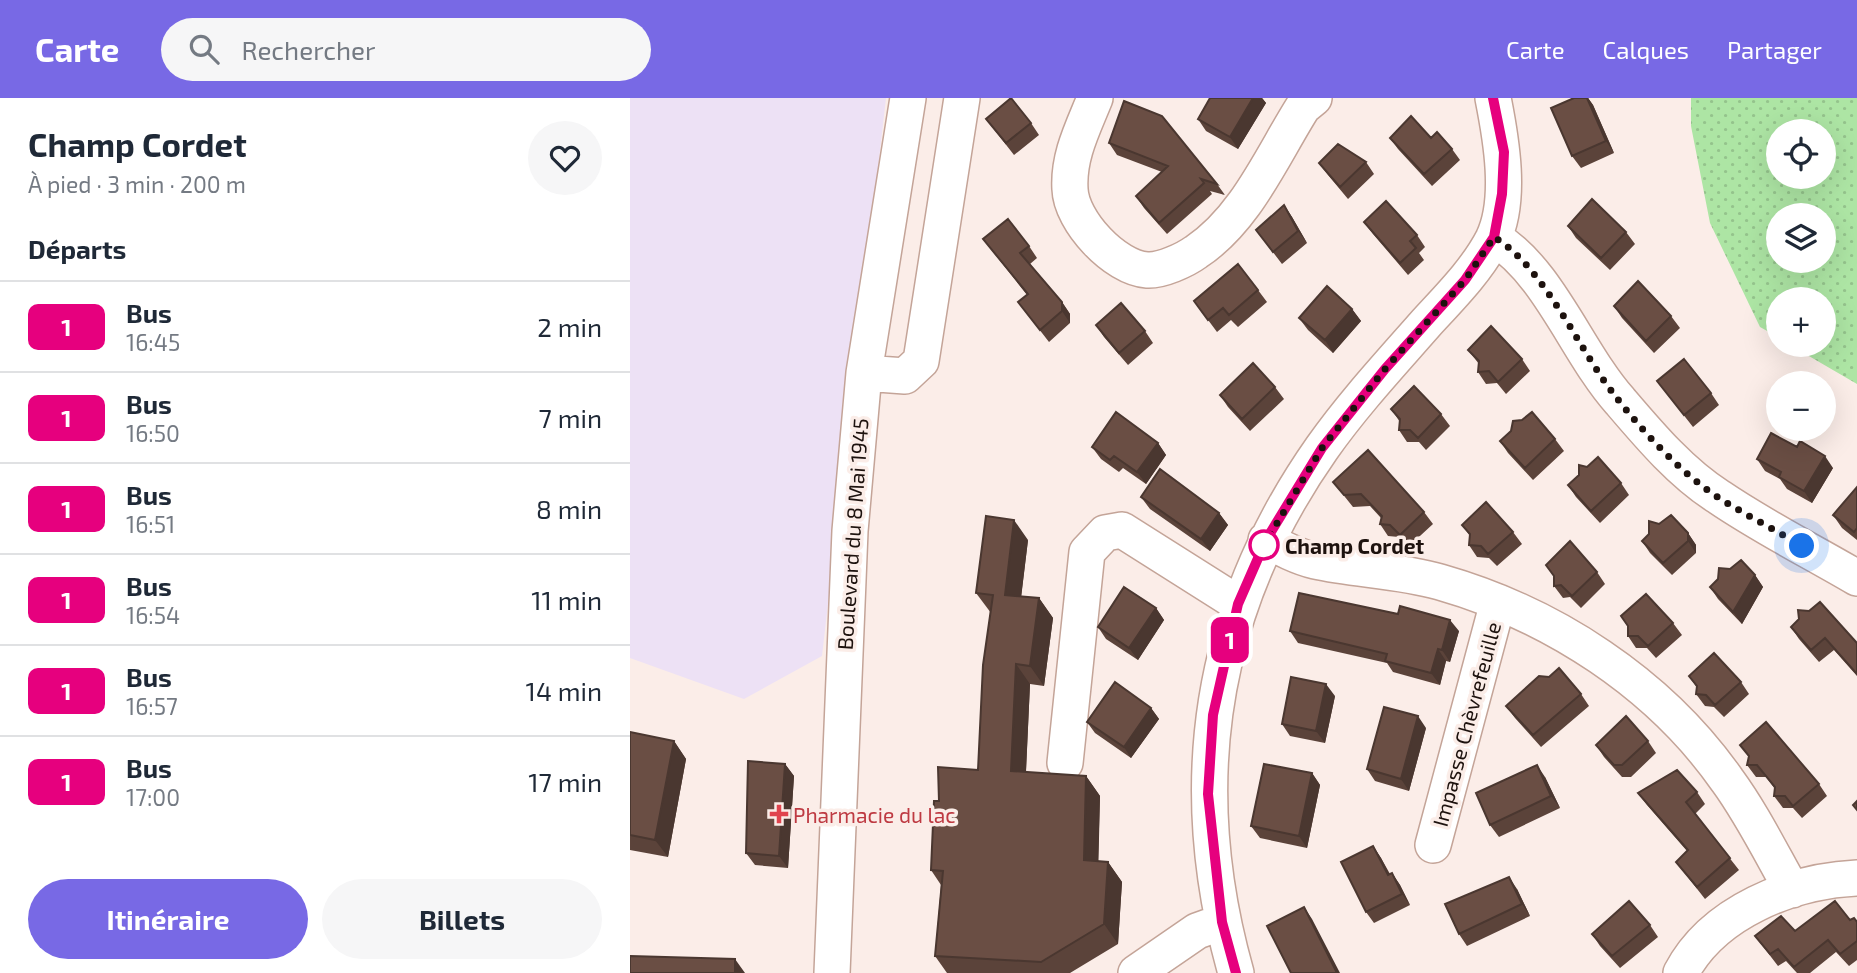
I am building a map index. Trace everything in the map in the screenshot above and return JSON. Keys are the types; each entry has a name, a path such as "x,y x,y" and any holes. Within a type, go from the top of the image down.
{"street":[{"name":"Boulevard du 8 Mai 1945","path":"832,973 850,531 864,373 908,98"},
{"path":"864,373 905,376 921,362 962,98"},
{"path":"1096,98 1071,160 1070,193 1082,220 1098,243 1119,260 1147,270 1194,254 1221,233 1235,217 1303,107 1314,98"},
{"path":"1236,973 1222,922 1208,794 1213,715 1238,604 1266,540 1322,448 1385,369 1465,280 1494,237 1502,194 1504,152 1493,98"},
{"path":"1494,237 1508,246 1534,277 1617,398 1663,449 1717,496 1857,578"},
{"path":"1065,763 1087,552 1105,533 1122,530 1238,604"},
{"path":"1266,540 1312,561 1399,573 1439,582 1498,602 1582,643 1659,704 1727,780 1792,890"},
{"name":"Impasse Chèvrefeuille","path":"1433,845 1498,602"},
{"path":"1681,973 1690,956 1731,920 1780,893 1819,882 1857,878"},
{"path":"1136,973 1197,931 1222,922"}],"shaded area":[{"path":"630,98 886,98 822,656 744,699 630,658"}],"green space":[{"path":"1691,98 1857,98 1857,384 1811,357 1836,357 1836,287 1766,287 1766,330 1760,327 1710,223 1691,126"}],"building":[{"path":"1011,98 1031,123 1006,143 986,119"},
{"path":"1210,98 1253,98 1230,137 1198,119"},
{"path":"1574,98 1587,98 1606,141 1572,156 1551,108"},
{"path":"1124,101 1162,116 1217,184 1201,179 1204,183 1159,223 1136,196 1168,166 1109,143"},
{"path":"1411,116 1431,138 1437,132 1452,149 1424,174 1390,138"},
{"path":"1338,144 1366,162 1340,187 1319,163"},
{"path":"1592,199 1626,232 1601,258 1568,226"},
{"path":"1386,201 1417,235 1410,241 1416,248 1400,263 1364,222"},
{"path":"1284,205 1298,231 1273,252 1256,230"},
{"path":"1008,219 1029,246 1020,253 1062,302 1062,311 1040,330 1018,302 1028,294 983,239"},
{"path":"1238,264 1258,290 1229,315 1223,308 1208,320 1194,301"},
{"path":"1638,281 1671,316 1646,341 1614,306"},
{"path":"1327,286 1352,309 1325,340 1299,318"},
{"path":"1121,303 1145,331 1119,353 1096,325"},
{"path":"1491,326 1522,359 1498,382 1489,371 1478,372 1479,361 1468,350"},
{"path":"1684,359 1711,393 1684,415 1657,381"},
{"path":"1253,363 1275,387 1242,419 1220,395"},
{"path":"1414,386 1441,414 1418,438 1410,430 1399,430 1400,419 1391,409"},
{"path":"1116,412 1158,443 1137,472 1114,456 1110,460 1092,447"},
{"path":"1532,412 1555,439 1525,468 1500,441 1511,431 1513,421 1522,420"},
{"path":"1767,441 1786,441 1797,447 1800,441 1825,456 1804,491 1779,477 1781,472 1757,459"},
{"path":"1368,450 1424,512 1400,535 1390,525 1380,524 1382,516 1361,494 1344,495 1333,482"},
{"path":"1598,457 1621,483 1591,511 1568,485 1579,475 1579,465 1587,467"},
{"path":"1160,469 1219,513 1201,539 1141,497"},
{"path":"1857,487 1857,528 1854,532 1833,515"},
{"path":"1486,502 1513,532 1488,554 1481,546 1469,545 1470,534 1462,525"},
{"path":"1671,515 1688,533 1688,541 1663,563 1642,541 1649,534 1649,521 1659,524"},
{"path":"986,516 1014,520 1005,595 1039,598 1030,666 1016,664 1011,771 1086,776 1084,860 1108,862 1104,924 1041,962 935,956 943,871 931,870 934,801 939,801 938,767 978,770 983,665 993,595 976,593"},
{"path":"1570,541 1597,572 1572,596 1561,585 1554,586 1554,576 1546,565"},
{"path":"1741,560 1755,575 1733,612 1710,587 1718,579 1719,568 1730,569"},
{"path":"1124,587 1156,608 1129,648 1098,627"},
{"path":"1299,593 1398,614 1400,606 1450,620 1442,650 1438,649 1431,673 1385,661 1387,654 1290,631"},
{"path":"1646,594 1673,623 1648,646 1638,636 1628,636 1628,626 1621,616"},
{"path":"1820,602 1857,643 1857,674 1825,638 1811,650 1791,627 1799,619 1798,610 1809,611"},
{"path":"1714,653 1741,682 1715,705 1706,695 1696,694 1697,686 1689,676"},
{"path":"1559,668 1581,694 1533,735 1506,706 1539,676 1549,677"},
{"path":"1291,677 1326,684 1316,731 1282,724"},
{"path":"1115,682 1151,708 1124,747 1087,722"},
{"path":"1384,707 1418,716 1401,779 1367,769"},
{"path":"1626,716 1648,741 1622,765 1614,765 1596,745"},
{"path":"1766,722 1819,784 1793,806 1785,796 1774,796 1775,787 1757,765 1747,765 1749,756 1740,745"},
{"path":"630,732 674,741 655,840 630,835"},
{"path":"748,761 785,764 779,856 746,853"},
{"path":"1264,764 1312,773 1299,836 1251,826"},
{"path":"1537,765 1551,796 1490,825 1476,793"},
{"path":"1677,770 1697,792 1686,802 1730,858 1697,887 1676,862 1688,850 1638,793"},
{"path":"1373,846 1388,875 1392,873 1402,894 1366,912 1341,862"},
{"path":"1509,877 1522,904 1459,934 1445,904"},
{"path":"1629,901 1650,925 1612,956 1592,934"},
{"path":"1835,901 1850,920 1854,918 1857,922 1857,941 1840,954 1828,940 1794,967 1778,949 1770,954 1755,936 1781,916 1795,931"},
{"path":"1304,907 1337,973 1291,973 1267,926"},
{"path":"630,956 735,959 735,973 630,973"}],"bus line":[{"name":"1","path":"1236,973 1222,922 1208,794 1213,715 1238,604 1266,540 1322,448 1385,369 1465,280 1494,237 1502,194 1504,152 1493,98"}],"place":[{"name":"Champ Cordet","path":"1264,545"},
{"name":"Pharmacie du lac","path":"779,814"}],"route":[{"path":"1264,545 1322,448 1385,369 1465,280 1494,237 1508,246 1534,277 1617,398 1663,449 1717,496 1802,546"}]}
